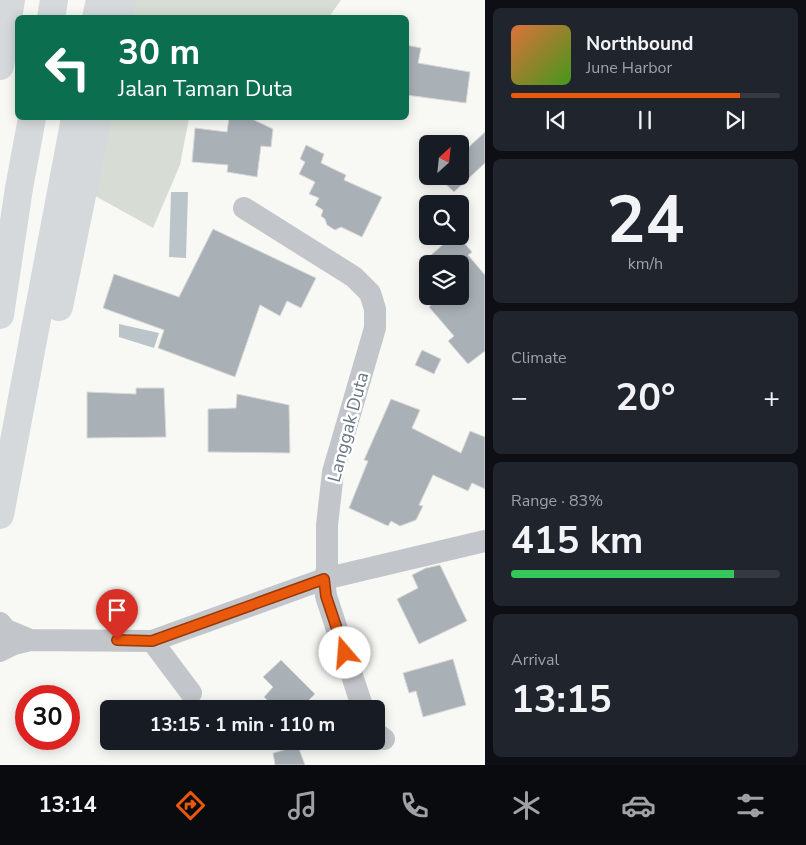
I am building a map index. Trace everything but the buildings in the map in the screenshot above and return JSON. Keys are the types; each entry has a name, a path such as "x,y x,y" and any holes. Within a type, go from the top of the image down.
{"main road":[{"path":"0,66 11,0"},
{"path":"52,15 54,0"},
{"path":"97,15 100,0"},
{"path":"119,15 122,0"},
{"path":"0,315 19,188 32,120"},
{"path":"0,514 75,120"},
{"path":"0,478 18,457 38,402 98,120"}],"street":[{"name":"Langgak Duta","path":"244,208 354,277 370,293 375,309 375,328 333,472 327,525 327,570 324,579 326,596 360,700"},
{"path":"0,651 14,644 30,640 152,641 324,579 485,541"},
{"path":"0,622 6,630 30,640"},
{"path":"152,641 191,693"}],"shaded area":[{"path":"134,0 341,0 330,15 131,15"},
{"path":"106,120 189,120 180,165 153,228 88,192"},
{"path":"171,192 188,192 186,258 169,257"},
{"path":"119,324 159,333 154,348 119,337"}],"route":[{"path":"117,640 152,641 324,579 326,596 345,653"}]}
